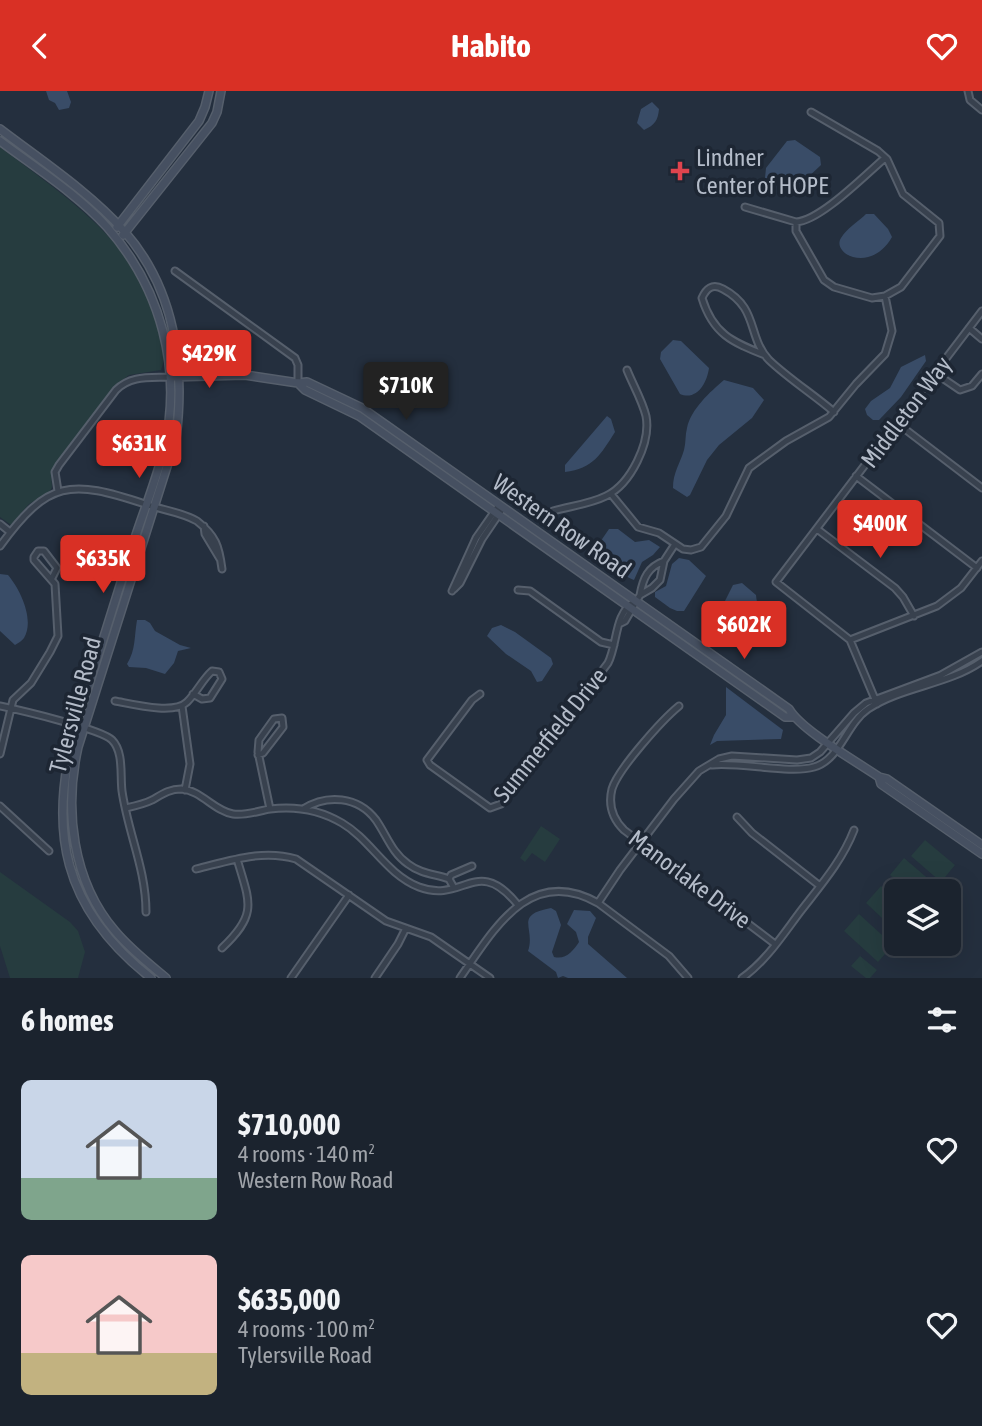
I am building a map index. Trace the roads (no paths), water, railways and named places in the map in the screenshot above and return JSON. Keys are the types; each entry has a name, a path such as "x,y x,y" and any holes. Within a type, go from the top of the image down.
{"main road":[{"path":"112,233 199,121 209,91"},
{"path":"118,241 212,123 221,91"},
{"path":"0,129 69,182 125,232 146,264 168,309 178,353 180,377"},
{"path":"0,141 80,203 118,241 141,273 159,314 167,345 170,377"},
{"name":"Western Row Road","path":"170,377 260,376 298,383 305,390 359,416 789,709 794,717 837,748 982,845"},
{"name":"Tylersville Road","path":"166,978 113,929 99,907 79,860 71,793 80,727 145,504 164,449 171,400 170,377"},
{"name":"Tylersville Road","path":"151,978 130,961 101,929 78,888 69,863 64,835 63,788 66,765 176,438 180,377"},
{"name":"Western Row Road","path":"879,777 881,784 982,854"}],"street":[{"path":"968,91 971,100 982,110"},
{"path":"796,222 796,231 824,281 834,287 872,298 885,296 907,281 937,242 941,229 934,217 903,194 885,157 811,112"},
{"path":"745,208 796,222 811,219 885,157"},
{"path":"175,271 295,358 298,383"},
{"path":"765,355 748,312 736,296 719,286 710,287 702,298 705,309 718,329 738,344 765,355 834,412"},
{"path":"611,494 635,525 691,550 704,545 726,516 749,468 786,441 821,423 885,354 890,343 891,321 885,296"},
{"name":"Middleton Way","path":"876,702 850,640 776,582 982,311"},
{"path":"969,328 982,339"},
{"path":"553,511 611,494 638,460 646,433 644,411 626,370"},
{"path":"935,373 960,390 972,386 982,374"},
{"path":"58,491 55,472 116,390 122,384 137,378 170,377"},
{"path":"897,423 982,488"},
{"path":"856,476 977,568"},
{"path":"0,546 32,506 58,491 96,490 192,519 204,526 211,532 220,551 222,569"},
{"path":"499,510 460,583 452,591 476,538 499,510"},
{"path":"0,524 10,532"},
{"path":"817,529 895,588 914,616"},
{"path":"634,603 660,580 664,561 675,544"},
{"path":"0,754 15,697 31,683 58,636 56,588 52,578 43,572 34,560 38,551 44,551 57,568 52,578"},
{"path":"634,603 647,573 664,561"},
{"path":"850,640 914,616 945,601 961,588 982,561"},
{"path":"518,590 530,591 601,642 614,645"},
{"name":"Summerfield Drive","path":"480,694 472,700 427,760 430,765 490,808 495,808 608,663 621,623 620,618 634,603"},
{"path":"598,904 685,784 708,765 732,756 804,760 818,755 854,713 941,675 982,652"},
{"path":"708,765 810,768 824,763 861,715 876,702 944,681 982,661"},
{"path":"115,701 170,708 181,706 207,675 212,671 219,673 222,679 209,698 202,699 193,694"},
{"path":"0,706 80,727 107,736 115,744 126,808 143,874 146,912"},
{"path":"181,706 190,764 185,790"},
{"name":"Manorlake Drive","path":"679,706 653,732 619,776 612,789 611,808 617,821 641,843 775,944"},
{"path":"258,755 263,753 283,726 282,718 274,719 259,740 258,755 271,809"},
{"path":"126,808 152,800 168,791 185,790 232,814 271,809 303,809 325,815 351,829 393,871 407,881 434,891 476,881 491,881 505,888 518,905"},
{"path":"303,809 312,803 330,799 357,804 374,817 395,852 408,865 424,873 449,879 454,888"},
{"path":"0,806 49,851"},
{"path":"737,817 752,833 820,886"},
{"path":"742,978 761,963 820,886 843,855 854,830"},
{"path":"196,869 268,855 296,859 386,921 430,937 489,978"},
{"path":"222,948 243,927 248,914 248,903 237,859"},
{"path":"449,879 472,866"},
{"path":"460,978 499,923 518,905 531,898 552,893 575,894 598,904 669,956 688,978"},
{"path":"291,978 349,895"},
{"path":"375,978 406,928"}],"water":[{"path":"46,91 67,91 71,102 69,108 59,110 55,103 49,100"},
{"path":"652,102 659,109 658,116 653,124 644,130 637,123 641,109"},
{"path":"795,140 820,157 821,165 803,182 791,188 765,178 766,168 787,141"},
{"path":"866,214 874,214 892,237 874,255 855,257 842,250 839,244 849,228"},
{"path":"673,340 681,341 709,368 703,385 691,395 680,394 660,359 661,352"},
{"path":"925,355 926,361 901,397 879,420 873,420 867,415 865,409 871,401 890,388 901,367"},
{"path":"724,380 753,388 764,400 752,418 719,445 707,460 687,497 673,488 673,482 684,450 689,421 702,401"},
{"path":"607,416 611,419 615,432 600,454 583,468 565,472 565,465"},
{"path":"609,529 618,529 635,542 649,540 660,547 642,562 634,580 612,567 598,553 596,548"},
{"path":"679,558 689,560 706,576 684,611 670,608 655,597 655,592 666,586 672,564"},
{"path":"0,574 8,575 13,581 27,614 27,631 23,639 15,645 0,631"},
{"path":"742,583 756,595 761,613 775,638 771,646 764,647 734,634 708,634 705,630 733,585"},
{"path":"137,620 145,620 155,631 191,648 178,651 174,663 165,674 146,668 129,667 127,664 133,648"},
{"path":"501,625 551,658 553,664 542,681 537,682 531,671 506,654 487,636 492,628"},
{"path":"726,687 783,730 781,739 717,741 710,745 726,715"},
{"path":"551,908 556,911 561,925 552,952 554,957 566,956 579,942 576,932 567,924 574,910 590,911 596,918 588,944 627,978 558,978 556,972 528,951 529,919 532,914"}],"place":[{"name":"Lindner Center of HOPE","path":"680,171"}]}
